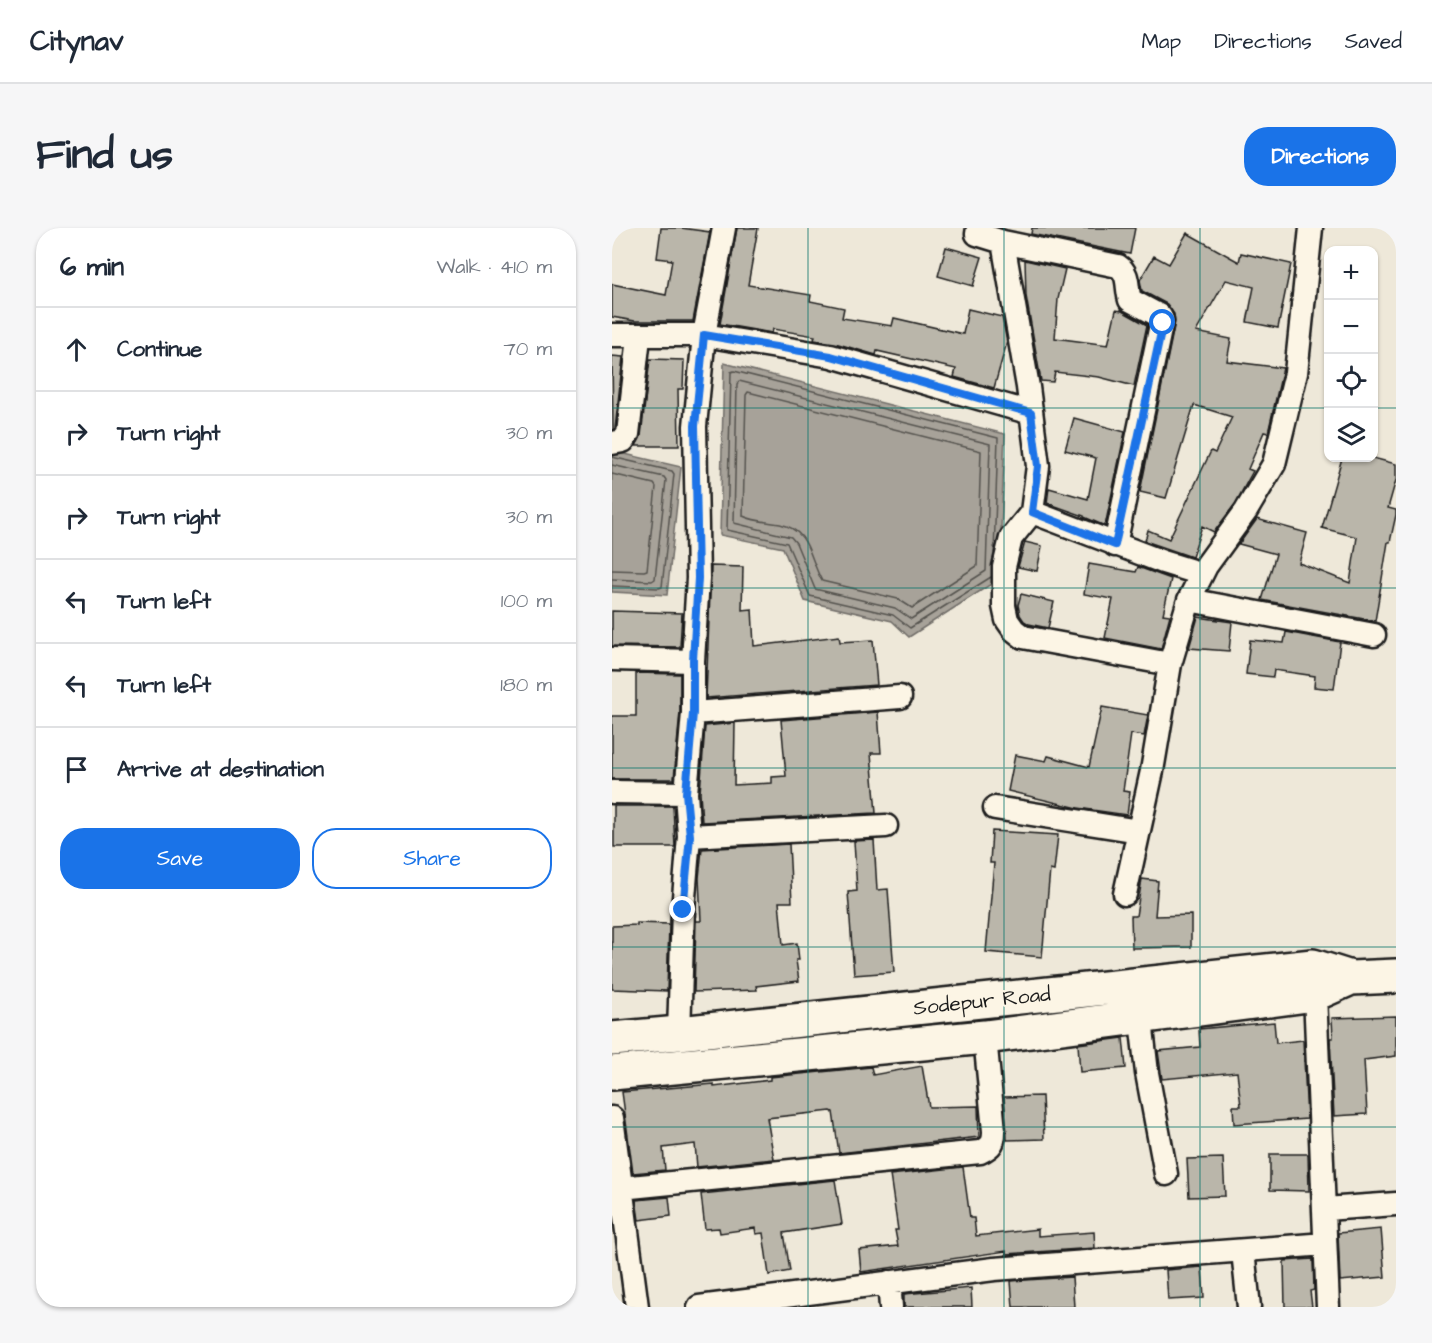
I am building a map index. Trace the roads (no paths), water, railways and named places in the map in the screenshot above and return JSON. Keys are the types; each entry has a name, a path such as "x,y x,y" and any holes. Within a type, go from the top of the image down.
{"main road":[{"name":"Sodepur Road","path":"612,1039 1314,980 1396,976"},
{"path":"612,1073 985,1037 1314,980"}],"street":[{"path":"679,1033 683,910 690,836 686,793 693,713 693,660 698,578 695,426 704,335 724,228"},
{"path":"978,228 977,234 1003,242 1118,266 1127,279 1131,300 1160,316 1162,320 1115,545"},
{"path":"1125,894 1152,771 1170,664 1190,600 1202,574 1246,511 1274,464 1296,373 1311,228"},
{"path":"1003,242 1038,466 1032,512 1011,538 1004,567 1004,606 1007,620 1023,637 1170,664"},
{"path":"612,335 639,337 704,335 831,356 1031,413"},
{"path":"612,443 623,441 628,434 639,337"},
{"path":"1032,512 1115,545 1202,574"},
{"path":"1190,600 1374,635"},
{"path":"612,658 693,660"},
{"path":"693,713 900,697"},
{"path":"612,792 686,793"},
{"path":"995,808 1139,831"},
{"path":"690,836 886,826"},
{"path":"1314,980 1328,1307"},
{"path":"1142,1029 1147,1073 1166,1174"},
{"path":"619,1200 980,1152 988,1149 994,1142 994,1131 985,1037"},
{"path":"612,1118 619,1200 637,1307"},
{"path":"1324,1209 1396,1204"},
{"path":"699,1307 994,1269 1325,1244"},
{"path":"1243,1251 1249,1307"},
{"path":"889,1282 891,1307"}],"water":[{"path":"724,363 1005,434 999,579 909,637 892,621 805,601 783,548 720,535"},
{"path":"612,451 681,467 667,595 612,592"}]}
